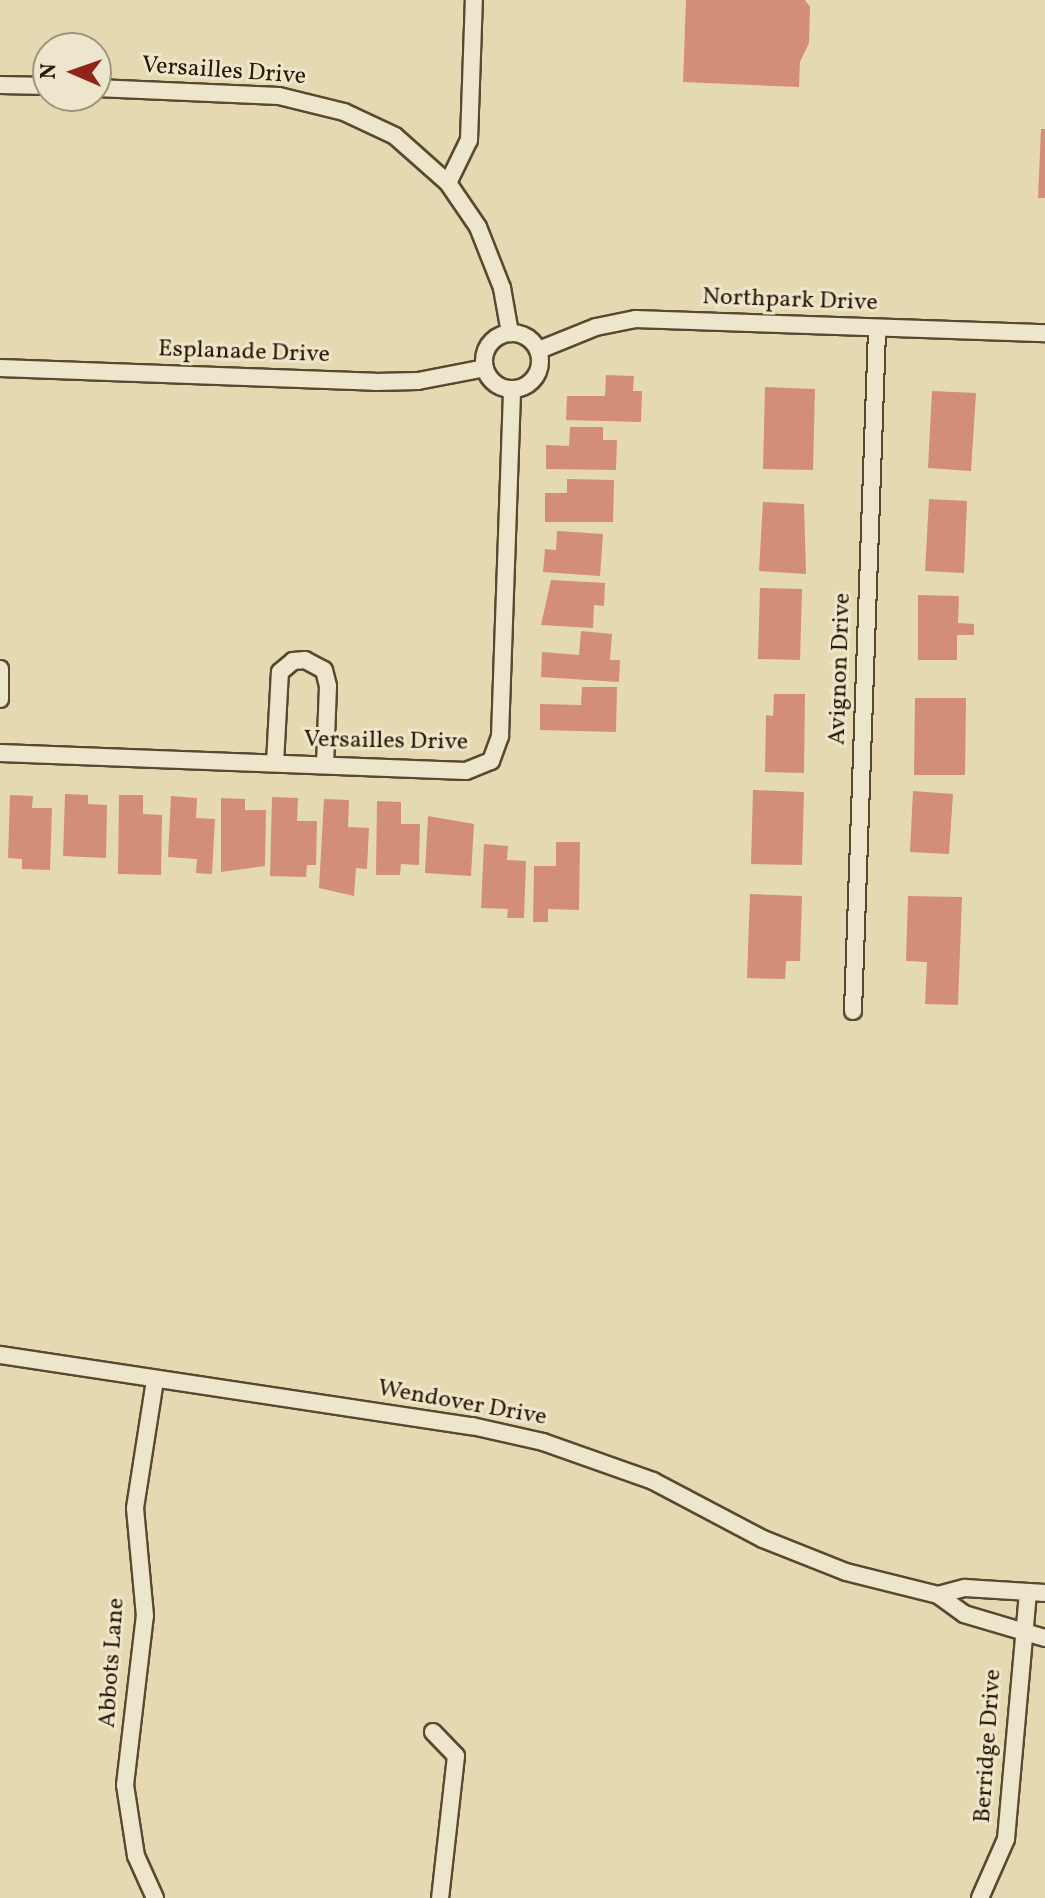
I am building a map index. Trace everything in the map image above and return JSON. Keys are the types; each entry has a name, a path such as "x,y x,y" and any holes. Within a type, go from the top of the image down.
{"street":[{"path":"448,183 469,140 474,0"},
{"path":"0,85 32,86"},
{"name":"Versailles Drive","path":"112,89 313,101 395,136 448,183 494,262 510,333"},
{"name":"Northpark Drive","path":"539,350 596,327 636,319 1045,333"},
{"name":"Avignon Drive","path":"853,1011 877,329"},
{"path":"510,333 527,336 539,350 541,364 535,379 512,390 492,381 485,368 490,344 510,333"},
{"name":"Esplanade Drive","path":"0,368 375,382 418,381 485,368"},
{"name":"Versailles Drive","path":"0,753 466,771 480,768 497,753 512,390"},
{"path":"275,763 280,672 293,661 305,660 324,670 328,686 325,765"},
{"path":"0,669 0,699"},
{"name":"Wendover Drive","path":"0,1355 472,1426 543,1442 653,1481 763,1539 846,1572 938,1595 964,1614 1022,1634 1045,1638"},
{"name":"Abbots Lane","path":"155,1380 135,1508 145,1616 125,1785 136,1856 155,1898"},
{"name":"Wendover Drive","path":"938,1595 965,1588 1045,1593"},
{"name":"Berridge Drive","path":"980,1898 1006,1839 1028,1592"},
{"path":"433,1732 456,1756 440,1898"}],"building":[{"path":"686,0 805,0 810,7 809,43 800,62 799,87 683,82"},
{"path":"1041,129 1045,129 1045,198 1038,198"},
{"path":"606,375 634,376 633,391 642,391 641,422 566,420 567,396 605,396"},
{"path":"765,387 815,389 813,470 763,469"},
{"path":"932,391 976,393 971,471 928,468"},
{"path":"570,427 603,427 603,440 617,440 616,470 546,469 546,445 569,446"},
{"path":"567,479 614,480 613,522 545,522 545,493 567,493"},
{"path":"929,499 967,501 964,573 925,571"},
{"path":"763,502 804,504 806,574 759,571"},
{"path":"557,531 603,534 600,576 543,572 545,549 556,550"},
{"path":"551,580 605,583 604,606 594,605 593,628 541,625"},
{"path":"760,588 802,589 800,660 758,659"},
{"path":"918,595 959,596 958,623 974,624 974,635 957,635 957,660 918,660"},
{"path":"581,631 612,634 610,660 620,660 619,682 541,677 542,652 579,655"},
{"path":"582,687 617,687 616,732 540,730 540,704 581,705"},
{"path":"774,694 805,694 804,773 765,772 766,715 773,716"},
{"path":"915,698 966,698 965,775 914,775"},
{"path":"753,790 804,792 802,865 751,864"},
{"path":"913,791 953,794 949,854 910,852"},
{"path":"65,794 88,795 88,804 107,805 106,858 63,856"},
{"path":"10,795 33,796 32,808 52,808 50,870 22,869 22,859 8,858"},
{"path":"119,795 143,795 143,814 162,815 161,875 118,874"},
{"path":"171,796 197,798 196,818 215,819 212,874 196,873 197,859 168,857"},
{"path":"272,797 298,798 297,821 317,821 316,865 307,865 306,877 270,876"},
{"path":"221,798 245,799 245,810 266,810 265,866 221,872"},
{"path":"324,799 349,800 348,827 369,828 367,869 356,868 354,896 319,888"},
{"path":"377,801 401,802 401,824 420,824 419,865 401,864 400,875 376,875"},
{"path":"428,816 474,824 471,876 425,873"},
{"path":"556,842 580,842 579,910 548,909 548,922 533,922 534,866 556,866"},
{"path":"484,844 508,846 507,860 526,861 524,918 507,918 508,909 481,908"},
{"path":"750,894 802,896 800,961 786,961 785,979 747,978"},
{"path":"908,896 962,897 958,1005 925,1004 927,962 906,961"}]}
